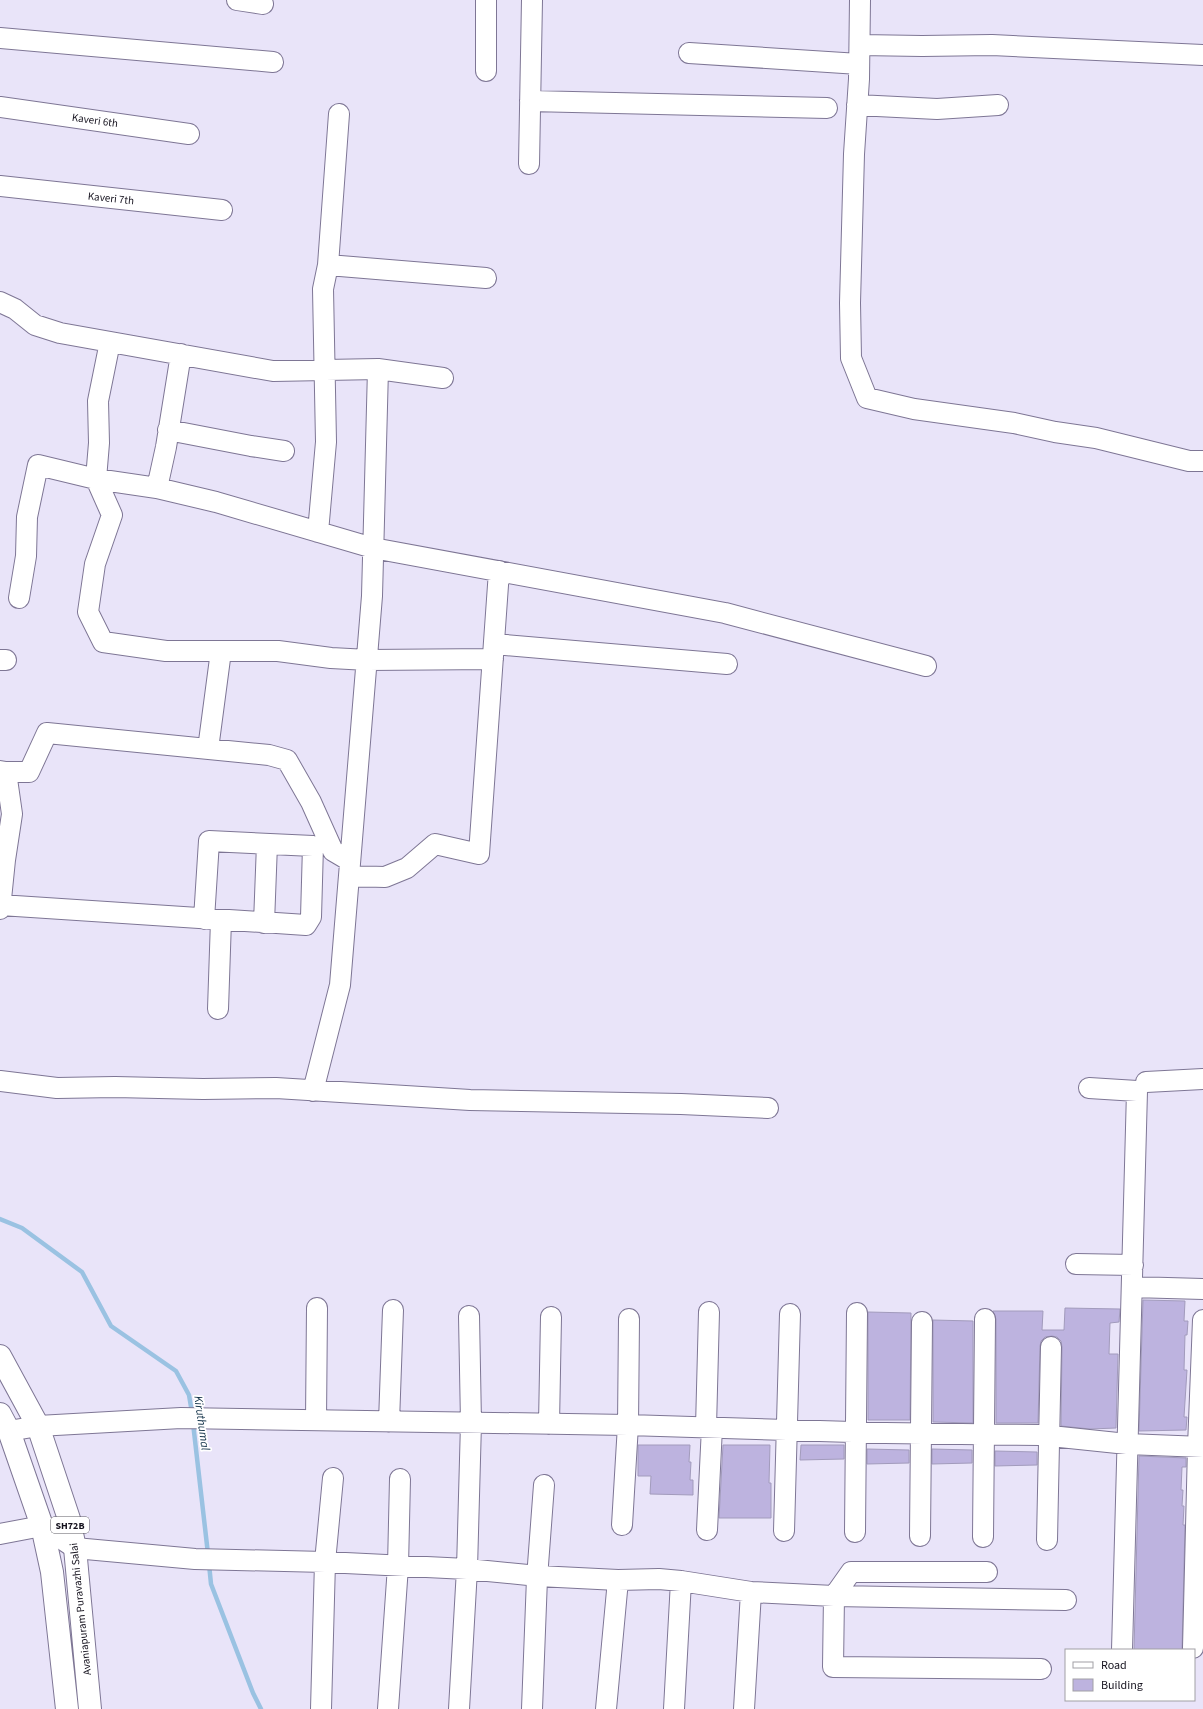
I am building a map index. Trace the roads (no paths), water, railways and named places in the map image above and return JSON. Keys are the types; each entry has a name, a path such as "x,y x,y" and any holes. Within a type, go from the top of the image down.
{"main road":[{"name":"Avaniapuram Puravazhi Salai","path":"0,1356 38,1426 69,1519 75,1548 90,1709"},
{"name":"SH72B","path":"4,1423 42,1526 52,1572 67,1709"}],"street":[{"path":"238,0 263,4"},
{"path":"486,0 486,71"},
{"path":"530,164 532,0"},
{"path":"860,0 860,54 854,154 850,303 851,358 867,398 914,409 1014,423 1055,432 1096,438 1189,462 1203,462"},
{"path":"0,38 273,62"},
{"path":"689,53 860,54 922,46 992,45 1203,55"},
{"path":"530,101 827,108"},
{"path":"858,105 937,109 998,105"},
{"name":"Kaveri 6th","path":"0,107 189,134"},
{"path":"318,532 326,442 323,289 328,265 339,114"},
{"name":"Kaveri 7th","path":"0,186 222,210"},
{"path":"328,265 486,278"},
{"path":"0,302 15,309 35,326 60,333 273,371 378,369 443,378"},
{"path":"110,342 98,401 100,443 96,479 112,515 95,564 88,612 103,642 166,651 278,651 331,658 368,660 493,652 728,664"},
{"path":"157,488 181,354"},
{"path":"313,1091 340,985 368,660 372,596 378,369"},
{"path":"168,430 244,445 284,450"},
{"path":"19,598 26,556 27,517 38,465 96,479 157,488 216,502 373,548 725,613 926,666"},
{"path":"0,909 12,814 3,771 29,772 47,733 269,755 287,760 312,802 333,851 349,868 385,877 407,868 435,844 479,854 499,571"},
{"path":"208,749 221,651"},
{"path":"0,905 213,919 306,926 311,917 313,846 209,841 213,919 218,1009"},
{"path":"264,923 267,844"},
{"path":"1146,1082 1203,1079"},
{"path":"0,1082 57,1088 115,1086 203,1089 276,1088 470,1100 681,1104 768,1108"},
{"path":"1089,1088 1136,1091 1133,1265 1122,1649"},
{"path":"1076,1264 1133,1265"},
{"path":"1132,1287 1203,1289"},
{"path":"316,1420 317,1308"},
{"path":"389,1422 393,1310"},
{"path":"708,1530 709,1312"},
{"path":"855,1532 857,1313"},
{"path":"784,1531 790,1314"},
{"path":"459,1709 467,1569 471,1423 469,1316"},
{"path":"548,1424 551,1317"},
{"path":"622,1526 628,1425 629,1319"},
{"path":"983,1537 985,1319"},
{"path":"1193,1648 1203,1320"},
{"path":"920,1536 922,1322"},
{"path":"1047,1540 1051,1347"},
{"path":"4,1423 38,1426 181,1418 628,1425 1049,1436 1127,1444 1200,1447"},
{"path":"322,1709 326,1562 333,1478"},
{"path":"388,1709 398,1566 400,1479"},
{"path":"532,1709 544,1485"},
{"path":"0,1534 42,1526 75,1548 195,1559 229,1561 326,1562 467,1569 538,1576 618,1580 659,1579 751,1592 834,1596 1066,1600"},
{"path":"988,1572 851,1572 834,1596 833,1667 1040,1669"},
{"path":"606,1709 618,1580"},
{"path":"674,1709 681,1581"},
{"path":"744,1709 751,1592"}],"waterway":[{"name":"Kiruthumal","path":"0,1219 22,1228 82,1272 111,1326 176,1371 189,1395 192,1413"},
{"name":"Kiruthumal","path":"193,1423 208,1554"},
{"name":"Kiruthumal","path":"209,1564 211,1584 253,1693 261,1709"}]}
